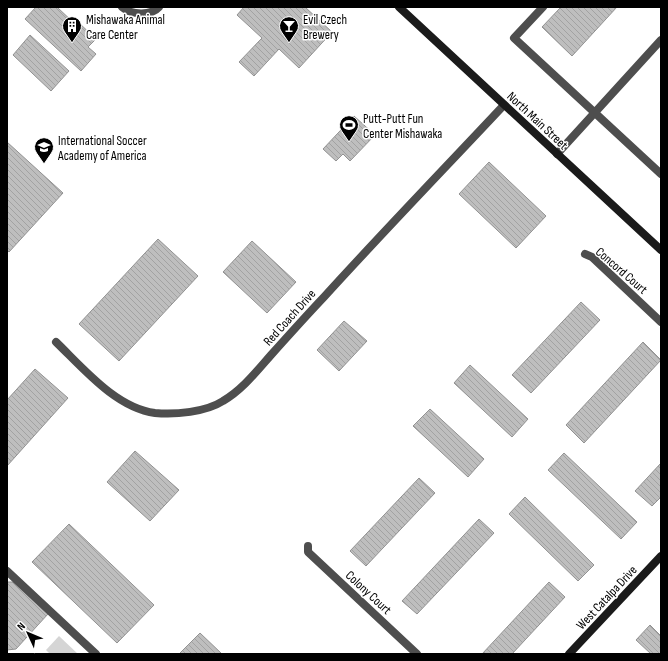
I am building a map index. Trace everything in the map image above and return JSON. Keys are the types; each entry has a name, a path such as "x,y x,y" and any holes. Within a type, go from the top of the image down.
{"main road":[{"name":"North Main Street","path":"399,7 661,250"},
{"name":"West Catalpa Drive","path":"569,654 661,556"}],"street":[{"path":"122,7 126,11 138,13 155,11 159,7"},
{"path":"543,7 514,38 661,174"},
{"path":"557,154 661,40"},
{"name":"Red Coach Drive","path":"56,342 105,389 118,398 136,407 154,413 170,414 185,413 203,409 222,402 241,389 332,288 504,105"},
{"name":"Concord Court","path":"585,254 592,257 661,322"},
{"name":"Colony Court","path":"308,546 308,552 417,654"},
{"path":"7,571 96,654"}],"shaded area":[{"path":"59,636 78,654 50,654 46,650"}],"building":[{"name":"Mishawaka Animal Care Center","path":"36,7 57,7 76,25 78,22 96,39 88,47 96,54 81,71 25,19"},
{"name":"Evil Czech Brewery","path":"244,7 305,7 332,32 299,68 279,49 254,76 239,62 262,38 237,15"},
{"path":"561,7 617,7 572,56 542,27"},
{"path":"30,35 69,71 51,91 13,55"},
{"name":"Putt-Putt Fun Center Mishawaka","path":"354,116 375,135 350,161 343,154 336,161 323,149"},
{"path":"7,142 63,193 9,252 7,250"},
{"path":"489,162 546,216 516,248 459,194"},
{"path":"158,239 198,276 119,361 79,324"},
{"path":"252,241 296,282 267,313 223,272"},
{"path":"581,302 600,320 531,393 512,375"},
{"path":"344,321 367,341 339,371 317,350"},
{"path":"643,342 661,360 584,443 566,425"},
{"path":"470,365 528,419 512,437 454,383"},
{"path":"35,369 68,398 7,466 7,400"},
{"path":"430,409 484,459 468,477 413,426"},
{"path":"135,451 179,490 150,521 107,482"},
{"path":"564,453 637,522 621,539 548,470"},
{"path":"661,463 661,497 652,506 635,491"},
{"path":"419,478 435,493 366,566 350,551"},
{"path":"525,497 594,565 578,581 509,514"},
{"path":"479,519 494,533 417,614 402,601"},
{"path":"69,524 154,605 117,643 32,562"},
{"path":"7,582 13,582 48,614 16,649 7,650"},
{"path":"549,582 565,597 512,654 482,654"},
{"path":"650,625 661,636 661,654 651,654 636,640"},
{"path":"200,633 222,654 179,654"}],"place":[{"name":"Mishawaka Animal Care Center","path":"72,43"},
{"name":"Evil Czech Brewery","path":"289,43"},
{"name":"Putt-Putt Fun Center Mishawaka","path":"349,142"},
{"name":"International Soccer Academy of America","path":"44,164"}]}
